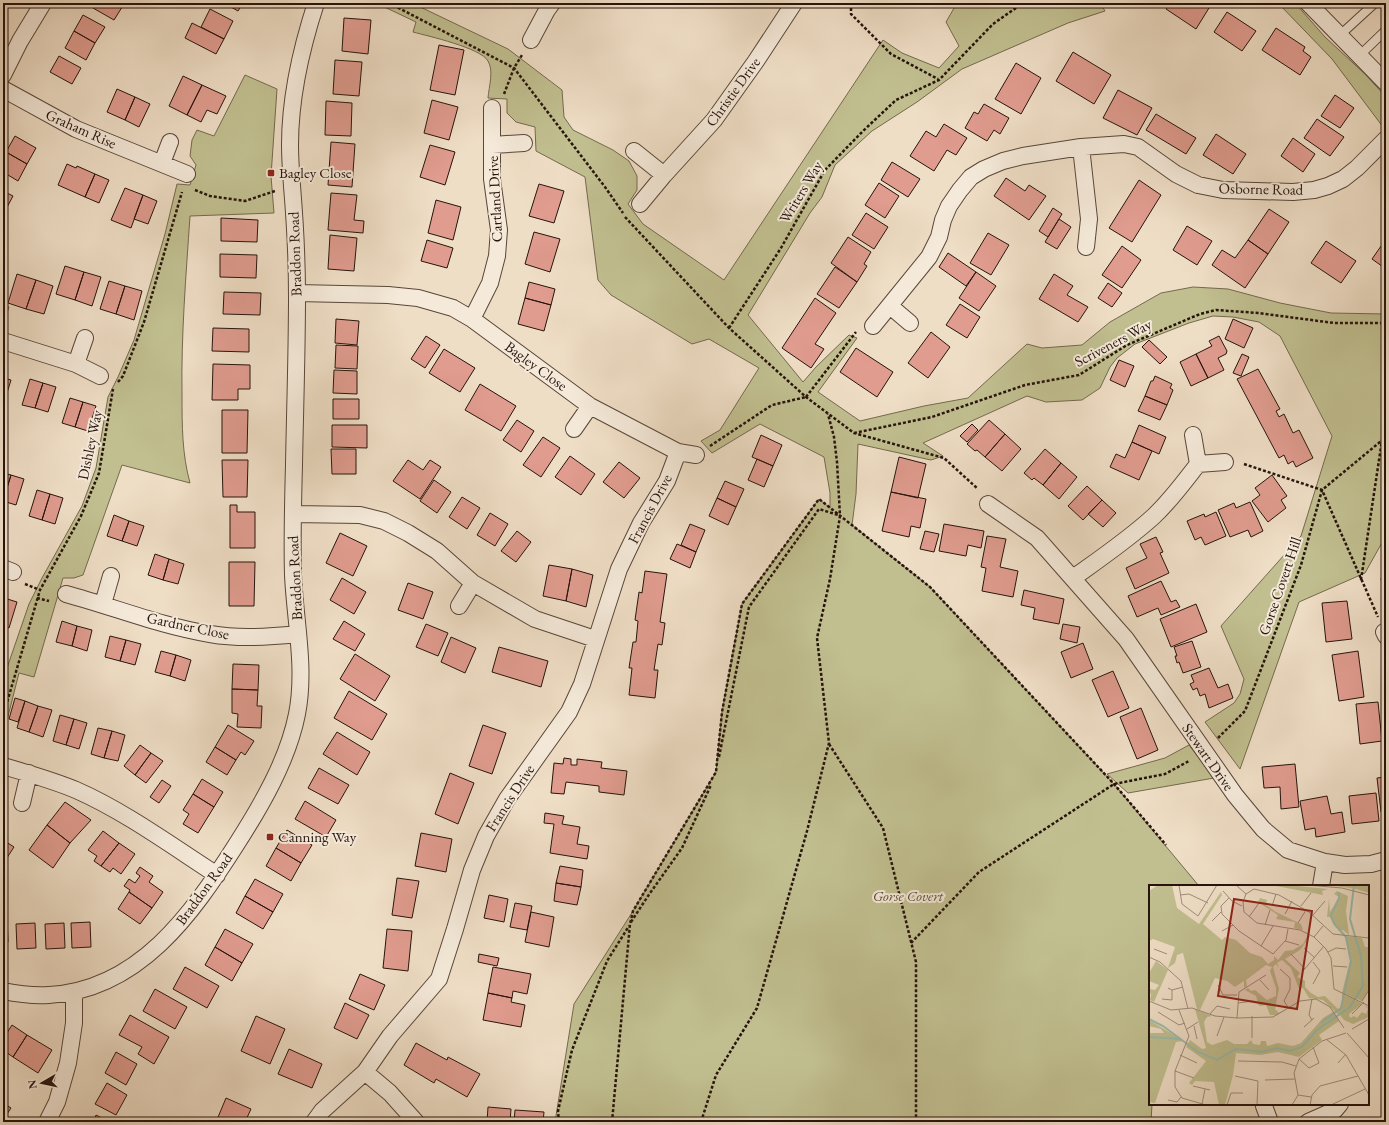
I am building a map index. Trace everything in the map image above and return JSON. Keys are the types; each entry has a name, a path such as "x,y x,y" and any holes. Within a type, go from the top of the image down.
{"street":[{"path":"3,75 20,41 43,3"},
{"name":"Braddon Road","path":"3,991 20,994 49,995 74,992 97,985 117,976 135,965 158,947 174,930 217,875 255,815 289,744 297,713 301,685 293,575 297,293 290,145 292,99 306,34 316,3"},
{"name":"Christie Drive","path":"640,204 714,120 756,61 794,3"},
{"path":"1308,3 1386,83"},
{"path":"531,40 546,5"},
{"name":"Graham Rise","path":"3,89 76,129 162,163 185,179"},
{"name":"Cartland Drive","path":"472,319 490,283 497,256 499,230 492,179 492,108"},
{"name":"Osborne Road","path":"873,326 929,257 949,206 960,190 971,177 984,169 1003,161 1023,156 1081,147 1124,144 1138,147 1176,174 1198,185 1216,189 1293,192 1314,190 1328,186 1343,179 1357,168 1386,138"},
{"path":"162,163 170,142"},
{"name":"Cartland Drive","path":"492,145 524,143"},
{"path":"1081,147 1089,219 1086,247"},
{"path":"634,151 664,175"},
{"name":"Bagley Close","path":"297,293 388,295 418,298 453,308 472,319 590,406 678,452 696,455"},
{"path":"890,306 910,323"},
{"path":"76,364 85,338"},
{"path":"3,341 76,364 100,376"},
{"path":"574,429 590,406"},
{"path":"1193,435 1198,464"},
{"name":"Francis Drive","path":"314,1122 322,1111 365,1072 390,1036 439,979 456,929 472,870 486,836 507,799 569,712 582,684 619,569 641,523 667,481 678,452"},
{"path":"1073,578 1126,540 1155,515 1198,464 1225,462"},
{"name":"Stewart Drive","path":"988,504 1037,538 1126,640 1235,794 1263,829 1288,850 1325,862 1345,865 1371,864 1386,860"},
{"path":"293,514 360,515 384,521 408,533 437,551 473,583 535,619 595,640"},
{"path":"103,604 111,576"},
{"path":"459,606 473,583"},
{"name":"Gardner Close","path":"66,594 103,604 163,624 210,635 252,638 298,634"},
{"path":"3,766 29,773 76,790 118,812 217,875"},
{"path":"22,804 29,773"},
{"path":"1322,885 1325,862"},
{"path":"47,1122 57,1102 68,1063 74,1023 74,992"},
{"path":"365,1072 390,1093 416,1122"},
{"path":"1308,1122 1335,1110 1339,1105"},
{"path":"1264,1106 1270,1122"}],"lane":[{"path":"1339,36 1375,3"},
{"path":"1359,56 1386,30"}],"path":[{"path":"389,3 475,48"},
{"path":"851,3 851,14 891,54 939,80"},
{"name":"Writers Way","path":"729,328 781,248 825,170 863,130 896,100 939,80 993,24 1023,3"},
{"path":"492,108 502,100 514,68 531,40"},
{"path":"185,179 210,196 245,201 292,186"},
{"name":"Dishley Way","path":"3,716 40,590 81,516 99,473 113,388 123,376 144,322 185,179"},
{"name":"Scriveners Way","path":"854,433 932,416 1025,385 1079,375 1127,345 1200,314 1216,310 1258,313 1334,323 1386,323"},
{"path":"696,455 772,405 806,397 858,329 873,326"},
{"path":"806,397 854,433 944,458 979,490 988,504"},
{"path":"701,1122 716,1075 757,1008 829,743 817,638 830,579 840,516 834,437 827,413"},
{"path":"1361,581 1382,440 1386,434"},
{"path":"1322,490 1386,438"},
{"path":"1225,462 1232,460 1322,490 1385,634"},
{"name":"Gorse Covert Hill","path":"1114,784 1165,774 1205,752 1245,711 1301,565 1322,490"},
{"path":"612,1122 632,911 716,772 722,712 742,604 819,499 930,587 1114,784 1166,845"},
{"path":"559,1122 558,1110 572,1050 607,962 648,896 682,848 716,772 749,607 819,509 840,516"},
{"path":"829,743 883,828 916,962 916,1122"},
{"path":"911,943 979,872 1114,784"}],"green space":[{"name":"Gorse Covert","path":"376,3 412,3 508,49 562,90 564,117 573,130 613,150 629,161 637,176 637,190 628,204 643,224 724,280 883,40 902,53 939,68 959,46 946,22 957,3 1100,3 1105,11 1068,23 962,69 917,102 872,131 835,165 822,197 810,213 748,315 803,382 816,367 849,335 857,338 818,392 860,421 924,406 968,398 1027,344 1042,348 1082,345 1110,322 1161,293 1193,287 1228,289 1280,303 1331,313 1386,314 1386,539 1384,539 1365,573 1299,602 1240,769 1205,722 1234,703 1240,694 1244,679 1221,626 1301,536 1332,436 1280,336 1259,322 1233,317 1213,316 1189,323 1135,344 1117,358 1110,367 1100,388 1082,400 1046,402 1027,396 923,443 943,456 931,460 858,444 856,494 852,525 930,587 1114,784 1198,885 1149,885 1149,1105 1152,1105 1151,1122 555,1122 574,1004 633,911 716,772 722,712 742,604 819,499 830,508 830,493 824,457 760,424 712,453 701,441 720,430 759,368 709,339 692,344 611,295 598,280 585,177 536,151 535,127 516,122 507,113 507,99 488,98 491,69 488,61 483,56 454,43 413,32 416,22"},
{"path":"1278,3 1295,3 1325,37 1366,75 1385,96 1386,121 1383,127 1332,59"},
{"path":"245,75 277,89 271,176 274,213 190,216 182,350 182,417 185,461 190,483 122,465 83,575 74,578 63,578 34,677 19,673 3,736 3,667 7,668 29,604 82,506 96,468 108,397 134,340 165,234 177,184 190,185 196,165 190,156 192,140 197,130 214,136"},
{"path":"3,304 9,307 3,324"},
{"path":"1189,745 1214,778 1128,793 1107,774 1165,758"}],"building":[{"path":"95,3 124,4 114,20 93,8"},
{"path":"224,3 243,3 238,11"},
{"path":"1170,3 1201,3 1209,8 1196,29 1166,9"},
{"path":"210,9 233,21 224,39 201,27"},
{"path":"1227,12 1256,31 1242,51 1214,32"},
{"path":"83,15 105,27 95,43 74,31"},
{"path":"344,18 371,20 368,54 342,51"},
{"path":"192,23 224,39 216,54 185,38"},
{"path":"1276,28 1305,47 1303,51 1311,57 1300,75 1262,50"},
{"path":"74,31 95,43 86,60 65,48"},
{"path":"439,45 464,50 455,95 430,90"},
{"path":"1073,52 1111,75 1094,104 1056,81"},
{"path":"59,56 81,68 72,84 50,72"},
{"path":"335,60 362,62 359,96 333,94"},
{"path":"1016,63 1041,78 1021,114 995,99"},
{"path":"183,76 202,85 187,115 169,106"},
{"path":"202,85 226,96 217,114 207,110 201,122 187,115"},
{"path":"117,89 135,97 125,120 107,112"},
{"path":"1118,90 1152,108 1137,135 1103,118"},
{"path":"1335,95 1354,108 1340,128 1321,116"},
{"path":"135,97 150,104 139,127 125,120"},
{"path":"432,100 458,107 449,140 424,133"},
{"path":"326,101 352,103 351,136 325,135"},
{"path":"984,104 1009,118 1000,134 994,130 987,141 965,128 974,112 978,114"},
{"path":"1156,114 1196,138 1186,154 1146,130"},
{"path":"1317,119 1344,137 1330,156 1304,138"},
{"path":"944,124 967,138 956,155 947,150 934,171 910,156 926,131 936,137"},
{"path":"1216,134 1246,154 1233,174 1203,155"},
{"path":"15,136 36,148 27,164 6,152"},
{"path":"1293,138 1315,154 1303,172 1281,156"},
{"path":"331,142 355,144 352,187 328,185"},
{"path":"430,145 455,152 445,185 420,177"},
{"path":"6,152 27,164 18,181 3,172 3,157"},
{"path":"892,162 920,179 908,197 881,180"},
{"path":"67,164 76,168 77,166 95,174 85,197 58,185"},
{"path":"95,174 109,180 99,203 85,197"},
{"path":"1006,178 1025,191 1029,185 1046,196 1029,220 994,196"},
{"path":"1139,180 1161,195 1132,242 1109,228"},
{"path":"879,183 899,196 885,218 865,205"},
{"path":"539,184 564,191 554,223 529,216"},
{"path":"125,188 143,195 131,228 111,220"},
{"path":"3,191 13,196 4,213 3,212"},
{"path":"331,193 357,195 354,220 364,221 363,233 328,230"},
{"path":"143,195 157,201 148,224 134,219"},
{"path":"436,200 461,207 453,240 428,233"},
{"path":"1053,208 1062,214 1048,237 1039,231"},
{"path":"1269,209 1289,222 1268,254 1248,240"},
{"path":"866,213 888,227 874,249 852,235"},
{"path":"221,218 258,220 257,242 221,241"},
{"path":"1059,219 1071,227 1057,249 1045,242"},
{"path":"1187,226 1212,241 1197,265 1173,250"},
{"path":"534,232 560,239 550,272 525,264"},
{"path":"988,233 1009,245 991,275 970,263"},
{"path":"330,235 357,238 354,271 328,269"},
{"path":"848,237 871,252 864,264 867,266 857,282 831,263"},
{"path":"1386,239 1386,269 1372,259"},
{"path":"427,240 453,248 447,268 421,261"},
{"path":"1248,240 1268,254 1245,288 1212,265 1222,250 1235,258"},
{"path":"1326,241 1356,261 1341,283 1311,263"},
{"path":"1122,246 1141,260 1122,288 1102,275"},
{"path":"948,253 976,272 966,286 939,267"},
{"path":"220,254 257,255 256,278 220,277"},
{"path":"65,266 84,272 75,300 56,294"},
{"path":"835,267 857,282 839,308 817,294"},
{"path":"84,272 101,277 92,306 75,300"},
{"path":"976,272 996,286 979,311 959,298"},
{"path":"17,274 36,280 26,309 8,303"},
{"path":"1054,274 1073,286 1067,295 1088,307 1078,322 1039,299"},
{"path":"36,280 53,286 44,314 26,309"},
{"path":"109,281 125,286 116,314 100,309"},
{"path":"529,282 555,289 551,305 525,298"},
{"path":"1108,283 1122,293 1112,307 1098,298"},
{"path":"125,286 142,291 134,320 116,314"},
{"path":"224,292 261,293 260,315 223,314"},
{"path":"525,298 551,305 544,331 518,324"},
{"path":"815,298 836,313 815,344 824,349 811,368 782,348"},
{"path":"960,304 980,317 967,338 946,325"},
{"path":"336,319 359,321 357,345 335,343"},
{"path":"1233,319 1253,328 1244,348 1225,339"},
{"path":"213,328 249,329 249,352 212,351"},
{"path":"931,332 950,347 928,378 908,363"},
{"path":"426,336 440,345 425,368 411,359"},
{"path":"1219,336 1227,351 1226,354 1218,358 1224,370 1208,378 1196,354 1212,346 1209,341"},
{"path":"1149,340 1167,357 1160,364 1142,347"},
{"path":"336,345 358,346 357,369 335,368"},
{"path":"856,348 893,372 877,397 840,372"},
{"path":"444,349 475,368 460,392 429,373"},
{"path":"1196,354 1208,378 1191,386 1180,362"},
{"path":"1242,354 1249,357 1241,376 1233,373"},
{"path":"1119,360 1134,366 1125,387 1110,380"},
{"path":"213,364 250,365 250,389 238,389 238,400 212,400"},
{"path":"1258,369 1280,409 1276,411 1279,417 1284,414 1293,433 1299,430 1313,458 1296,467 1293,461 1288,464 1284,455 1279,458 1237,379"},
{"path":"334,370 357,371 357,394 333,393"},
{"path":"1155,376 1172,384 1170,388 1173,390 1167,405 1145,396 1151,381 1153,381"},
{"path":"3,378 11,380 3,406"},
{"path":"30,379 43,383 35,408 22,405"},
{"path":"43,383 56,387 48,412 35,408"},
{"path":"480,384 516,406 501,431 465,410"},
{"path":"1145,396 1167,405 1160,420 1138,411"},
{"path":"70,398 83,402 75,427 62,423"},
{"path":"333,399 359,399 359,419 333,419"},
{"path":"83,402 96,406 88,431 75,427"},
{"path":"222,410 248,410 247,453 222,453"},
{"path":"517,420 534,431 521,452 503,440"},
{"path":"989,420 1005,434 985,457 967,444"},
{"path":"972,424 978,430 967,442 960,436"},
{"path":"332,425 367,425 367,448 332,447"},
{"path":"1139,425 1166,437 1159,454 1132,442"},
{"path":"1005,434 1021,449 1002,471 985,457"},
{"path":"761,435 782,445 773,466 752,457"},
{"path":"543,437 560,448 541,477 523,465"},
{"path":"1132,442 1152,451 1139,480 1110,467 1116,454 1125,458"},
{"path":"331,449 356,449 356,474 332,474"},
{"path":"1045,449 1061,463 1043,485 1034,478 1032,480 1024,473"},
{"path":"570,456 595,474 581,495 555,477"},
{"path":"899,457 926,464 918,498 891,492"},
{"path":"757,459 773,466 764,487 748,480"},
{"path":"222,460 248,460 247,497 223,497"},
{"path":"408,460 423,470 430,460 441,467 420,499 393,481"},
{"path":"619,462 640,478 624,498 603,482"},
{"path":"1061,463 1077,477 1059,499 1043,485"},
{"path":"3,473 11,475 3,501"},
{"path":"11,475 24,479 16,505 3,501"},
{"path":"1272,475 1287,496 1281,500 1286,508 1268,522 1252,501 1260,495 1255,488"},
{"path":"434,480 451,492 437,513 420,501"},
{"path":"725,481 744,489 736,507 717,498"},
{"path":"1087,486 1102,500 1083,520 1068,506"},
{"path":"37,490 50,494 42,520 29,516"},
{"path":"891,492 926,499 920,528 911,526 909,537 882,531"},
{"path":"50,494 63,498 55,524 42,520"},
{"path":"462,497 480,508 467,529 449,517"},
{"path":"717,498 736,507 728,525 709,516"},
{"path":"1102,500 1116,513 1103,527 1088,514"},
{"path":"1250,502 1263,531 1251,537 1248,530 1230,537 1218,510 1234,503 1236,508"},
{"path":"230,505 237,505 237,512 255,512 255,548 230,548"},
{"path":"1216,512 1226,536 1205,545 1201,537 1195,540 1187,521 1204,514 1205,517"},
{"path":"490,513 508,524 495,546 477,535"},
{"path":"114,515 129,521 122,541 107,536"},
{"path":"129,521 144,526 137,546 122,541"},
{"path":"690,524 705,530 696,552 681,545"},
{"path":"944,524 984,531 981,548 968,545 966,556 939,551"},
{"path":"517,531 531,542 516,562 501,551"},
{"path":"925,531 939,534 934,552 920,549"},
{"path":"340,533 367,546 353,576 326,563"},
{"path":"987,536 1006,539 1000,567 1018,571 1013,597 982,591 986,568 981,567"},
{"path":"1156,537 1163,552 1160,553 1169,573 1135,589 1126,568 1147,558 1140,544"},
{"path":"677,544 696,552 690,568 670,559"},
{"path":"155,554 169,559 163,580 148,575"},
{"path":"169,559 184,564 178,584 163,580"},
{"path":"229,562 255,562 254,606 229,606"},
{"path":"549,565 572,569 566,601 543,596"},
{"path":"572,569 593,575 586,607 566,601"},
{"path":"645,571 667,574 660,622 665,623 662,645 658,644 654,670 658,670 655,698 629,695 632,668 629,668 633,642 636,642 638,621 635,620 639,592 642,593"},
{"path":"1386,577 1386,611 1381,578"},
{"path":"342,578 366,592 354,614 330,600"},
{"path":"1161,581 1171,602 1176,600 1180,607 1161,615 1158,608 1137,617 1128,596"},
{"path":"408,583 433,592 423,619 398,610"},
{"path":"1024,590 1064,599 1059,624 1033,619 1035,608 1021,605"},
{"path":"4,598 17,602 9,628 3,626"},
{"path":"1347,601 1352,639 1326,642 1322,603"},
{"path":"1196,604 1207,632 1171,647 1160,619"},
{"path":"62,621 77,626 72,646 56,642"},
{"path":"344,621 365,634 355,651 333,639"},
{"path":"426,624 448,633 438,656 416,647"},
{"path":"1063,624 1080,627 1077,643 1060,639"},
{"path":"77,626 92,630 87,651 72,646"},
{"path":"110,636 126,640 120,661 105,657"},
{"path":"451,637 476,648 465,673 441,662"},
{"path":"126,640 141,644 135,665 120,661"},
{"path":"1192,641 1201,667 1183,673 1179,662 1177,663 1175,656 1177,656 1174,647"},
{"path":"1083,643 1093,669 1071,678 1061,652"},
{"path":"499,647 548,661 541,687 492,672"},
{"path":"161,651 176,655 170,676 155,672"},
{"path":"1358,651 1364,697 1339,701 1332,655"},
{"path":"355,654 390,676 375,701 340,679"},
{"path":"176,655 191,660 185,681 170,676"},
{"path":"233,664 259,665 258,690 232,689"},
{"path":"1209,668 1218,688 1228,684 1233,698 1209,708 1205,694 1200,696 1197,688 1193,690 1190,684 1194,682 1191,675"},
{"path":"1113,671 1129,708 1108,717 1092,680"},
{"path":"232,689 258,690 257,706 262,706 261,728 237,727 238,714 232,713"},
{"path":"349,691 387,714 372,740 334,718"},
{"path":"15,698 25,701 18,722 9,719"},
{"path":"25,701 38,706 29,732 17,728"},
{"path":"1378,702 1382,741 1360,744 1356,704"},
{"path":"38,706 52,710 43,737 29,732"},
{"path":"1141,708 1158,750 1137,759 1120,717"},
{"path":"60,715 74,719 66,745 53,741"},
{"path":"74,719 87,723 79,749 66,745"},
{"path":"228,725 254,741 245,755 241,752 236,760 215,747"},
{"path":"483,725 506,733 492,774 469,766"},
{"path":"98,728 112,731 104,758 91,754"},
{"path":"112,731 125,735 118,761 104,758"},
{"path":"337,732 370,752 357,775 323,754"},
{"path":"140,745 151,753 135,775 124,766"},
{"path":"215,747 236,760 227,775 206,762"},
{"path":"151,753 163,761 146,783 135,775"},
{"path":"564,758 571,759 571,765 577,765 577,759 602,762 601,768 627,771 624,795 599,792 599,786 566,782 564,794 551,793 554,763 563,764"},
{"path":"1295,764 1299,807 1281,809 1280,787 1264,788 1262,767"},
{"path":"319,768 349,785 338,804 308,788"},
{"path":"450,773 474,783 458,824 435,814"},
{"path":"1386,777 1386,812 1381,812 1377,778"},
{"path":"202,779 223,792 214,807 193,794"},
{"path":"162,780 171,786 159,803 150,797"},
{"path":"1376,793 1379,821 1352,824 1349,796"},
{"path":"193,794 214,807 198,833 183,824 189,814 183,810"},
{"path":"1327,796 1331,814 1342,812 1345,832 1316,837 1315,828 1305,830 1300,801"},
{"path":"305,801 336,820 326,837 295,819"},
{"path":"65,802 91,820 70,843 47,825"},
{"path":"545,813 564,816 562,824 580,827 577,844 589,846 587,859 550,853 554,824 544,823"},
{"path":"47,825 70,843 53,868 29,850"},
{"path":"287,830 312,845 301,863 276,848"},
{"path":"103,831 119,843 101,866 94,861 97,856 88,850"},
{"path":"421,833 452,839 446,872 415,866"},
{"path":"3,840 14,847 3,864"},
{"path":"119,843 135,854 121,874 113,868 110,872 101,866"},
{"path":"276,848 301,863 291,881 266,866"},
{"path":"560,866 583,870 581,887 556,883"},
{"path":"140,867 153,876 149,882 163,892 152,908 129,892 130,890 124,886 129,879 135,883 140,876 136,873"},
{"path":"397,878 419,881 412,918 392,915"},
{"path":"255,879 283,894 273,912 245,896"},
{"path":"556,883 581,887 577,905 554,901"},
{"path":"129,892 152,908 140,924 118,909"},
{"path":"489,895 508,899 504,922 484,918"},
{"path":"245,896 273,912 263,929 236,913"},
{"path":"515,903 532,906 527,930 510,927"},
{"path":"531,912 554,917 549,947 525,942"},
{"path":"7,917 8,942 3,943 3,918"},
{"path":"90,922 91,947 72,948 71,923"},
{"path":"35,923 36,948 17,949 16,924"},
{"path":"64,923 65,948 46,949 45,924"},
{"path":"225,929 253,944 242,963 215,947"},
{"path":"387,929 412,931 408,971 383,968"},
{"path":"215,947 242,963 232,981 205,965"},
{"path":"479,954 499,958 497,966 478,962"},
{"path":"185,967 219,986 207,1008 173,989"},
{"path":"493,967 531,974 527,994 513,991 512,998 488,993"},
{"path":"360,974 385,985 374,1010 349,999"},
{"path":"155,989 187,1007 175,1029 143,1011"},
{"path":"488,993 512,998 511,1002 525,1005 521,1027 483,1020"},
{"path":"345,1003 369,1015 357,1039 334,1028"},
{"path":"130,1015 169,1037 154,1064 138,1054 142,1047 119,1035"},
{"path":"256,1016 285,1029 270,1064 241,1051"},
{"path":"12,1025 27,1035 13,1057 3,1050 3,1039"},
{"path":"27,1035 52,1050 38,1073 13,1057"},
{"path":"416,1043 447,1060 448,1057 480,1074 467,1097 436,1079 434,1083 404,1065"},
{"path":"289,1049 322,1064 312,1088 278,1074"},
{"path":"116,1052 137,1064 126,1085 105,1073"},
{"path":"107,1083 127,1095 116,1115 95,1104"},
{"path":"226,1098 251,1109 245,1122 216,1122"},
{"path":"3,1103 11,1108 3,1120"},
{"path":"488,1107 511,1109 510,1122 487,1122"},
{"path":"515,1110 544,1112 543,1122 514,1122"},
{"path":"96,1115 110,1122 93,1122"}],"place":[{"name":"Bagley Close","path":"271,173"},
{"name":"Canning Way","path":"270,837"}]}
